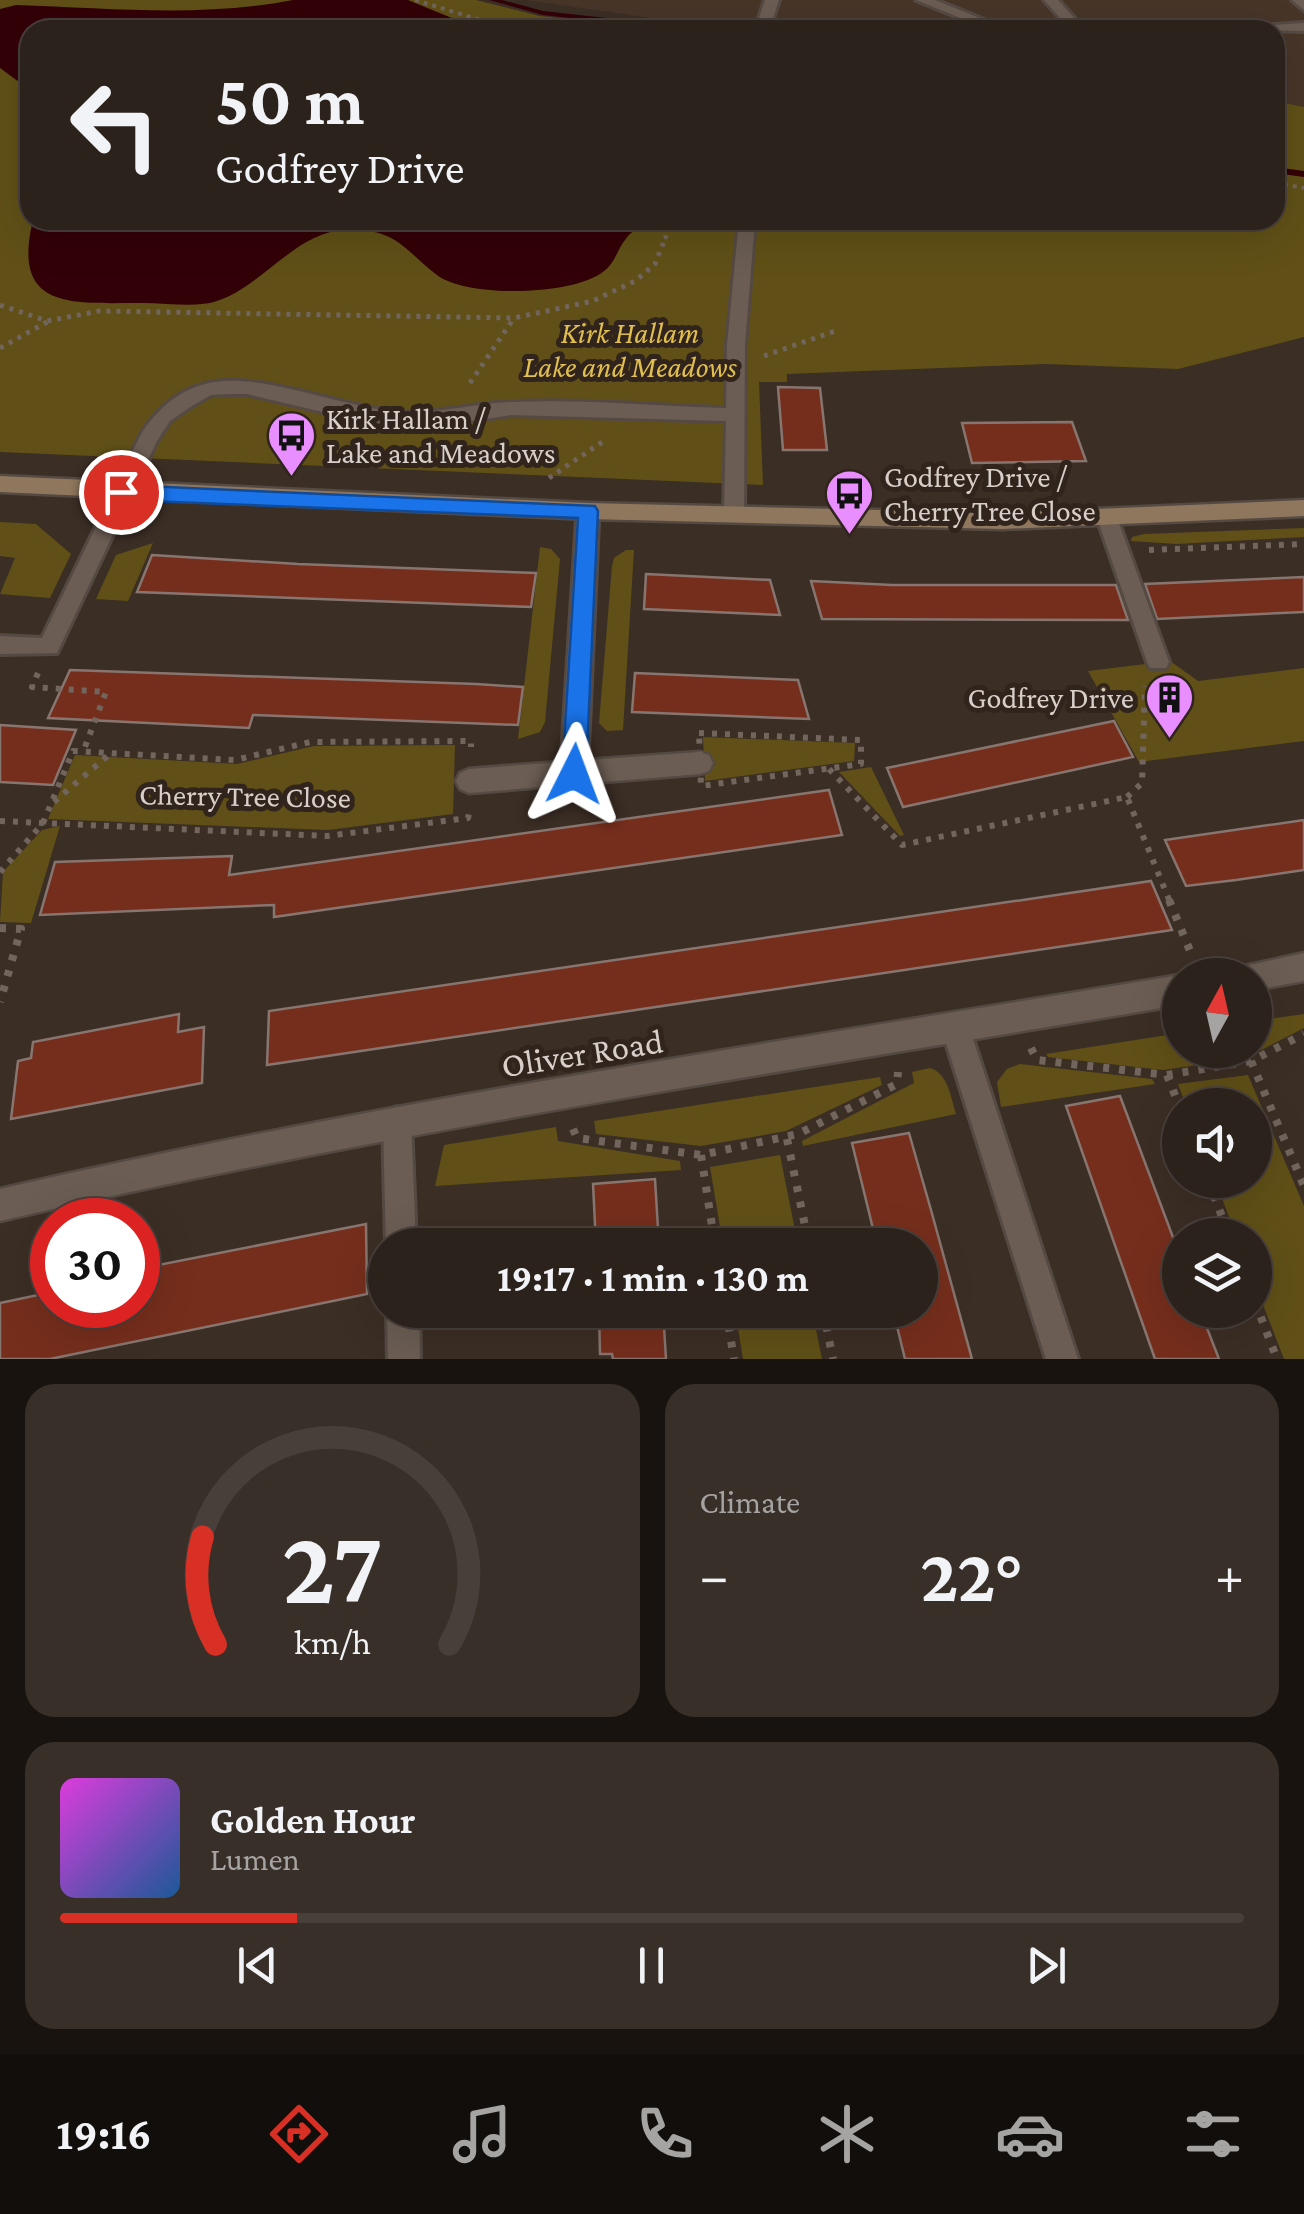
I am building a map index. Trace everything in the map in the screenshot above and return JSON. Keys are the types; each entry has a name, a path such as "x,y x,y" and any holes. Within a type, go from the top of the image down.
{"street":[{"path":"0,484 588,511 1003,522 1304,508"},
{"path":"574,774 588,511"},
{"path":"469,781 700,763"},
{"path":"1272,973 1304,967"},
{"name":"Oliver Road","path":"0,1206 195,1160 397,1121 1015,1021 1162,993"}],"lane":[{"path":"922,0 975,20"},
{"path":"1051,0 1069,20"},
{"path":"734,516 737,366 746,230"},
{"path":"0,645 49,647 121,492 163,416 208,389 247,388 361,414 446,418 511,408 736,415"},
{"path":"1106,518 1158,662"},
{"path":"956,1030 1062,1359"},
{"path":"397,1121 400,1228"},
{"path":"403,1328 404,1359"}],"path":[{"path":"415,0 480,20"},
{"path":"0,348 47,322 100,311 514,318 593,301 635,281 655,264 669,230"},
{"path":"0,305 47,322"},
{"path":"446,418 514,318"},
{"path":"737,366 838,330"},
{"path":"506,507 643,414"},
{"path":"1118,550 1304,544"},
{"path":"0,872 43,823 73,751 83,752 106,692 32,687 49,647"},
{"path":"829,769 902,845 1127,798 1142,783 1144,692 1147,677 1158,662"},
{"path":"699,733 862,740 861,764 829,769 701,786 700,763 699,733"},
{"name":"Cherry Tree Close","path":"0,821 328,836 468,818 471,741 310,742 236,760 83,752"},
{"path":"50,806 111,753"},
{"path":"1127,798 1193,958"},
{"path":"0,928 21,929 0,1002"},
{"path":"1015,1021 1037,1060 1168,1075 1210,1068"},
{"path":"1272,1050 1304,1034"},
{"path":"560,1095 577,1138 700,1155 786,1138 897,1084 900,1038"},
{"path":"1254,1068 1304,1186"},
{"path":"1168,1075 1173,1088"},
{"path":"786,1138 805,1228"},
{"path":"700,1155 712,1228"},
{"path":"729,1328 734,1359"},
{"path":"827,1328 833,1359"},
{"path":"1265,1328 1277,1359"}],"shaded area":[{"path":"293,0 408,0 457,20 20,20 20,83 0,68 0,9 16,5 190,10"},
{"path":"526,0 1304,0 1304,107 1285,103 1285,20 665,20"},
{"path":"31,230 346,230 310,240 231,295 205,304 90,303 52,295 39,286 31,271 28,249"},
{"path":"363,230 636,230 611,264 589,279 520,291 472,288 452,282 437,275 398,242"}],"green space":[{"name":"Kirk Hallam Lake and Meadows","path":"0,0 476,0 540,16 578,20 20,20 20,230 1285,230 1285,103 1304,107 1304,337 1178,369 1046,364 787,374 787,382 759,382 763,485 0,452"},
{"path":"0,522 36,524 71,554 50,598 0,594 15,558 0,556"},
{"path":"1304,528 1304,537 1176,544 1131,541 1132,537 1144,534"},
{"path":"153,543 128,601 96,599 116,555"},
{"path":"540,547 551,549 560,559 545,722 540,732 518,739"},
{"path":"634,550 623,730 607,731 599,723 612,566 614,558"},
{"path":"1170,661 1198,681 1304,668 1304,741 1139,762 1088,671"},
{"path":"703,737 855,743 854,761 705,781"},
{"path":"455,745 453,814 328,830 48,819 75,755 237,764 314,746"},
{"path":"871,767 904,835 900,836 839,772"},
{"path":"60,826 31,923 0,922 3,872 42,830"},
{"path":"1304,1014 1304,1028 1272,1045 1272,1019"},
{"path":"1162,1036 1162,1068 1177,1068 1163,1070 1046,1054"},
{"path":"1020,1064 1152,1079 1155,1084 1001,1107 997,1082 1007,1069"},
{"path":"930,1068 945,1081 956,1114 803,1146 802,1141 914,1083 912,1072"},
{"path":"1248,1075 1254,1088 1180,1088 1178,1084"},
{"path":"880,1077 882,1085 786,1131 701,1146 596,1134 594,1121"},
{"path":"556,1127 558,1141 680,1161 681,1170 435,1186 444,1145"},
{"path":"1272,1131 1304,1206 1304,1359 1284,1359 1272,1328 1272,1218 1230,1218 1222,1198 1272,1198"},
{"path":"780,1155 795,1228 720,1228 710,1167"},
{"path":"738,1328 816,1328 822,1359 743,1359"}],"building":[{"path":"778,387 820,388 827,450 783,450"},
{"path":"1072,422 1086,461 972,463 962,423"},
{"path":"152,555 536,573 531,607 137,592"},
{"path":"646,574 770,580 780,615 644,609"},
{"path":"1304,577 1304,612 1157,619 1145,584"},
{"path":"811,581 1116,585 1128,620 822,619"},
{"path":"70,670 523,687 518,725 253,715 249,728 48,718"},
{"path":"635,673 798,680 809,719 632,712"},
{"path":"1114,721 1133,757 903,807 887,768"},
{"path":"0,725 76,730 53,785 0,782"},
{"path":"829,790 842,835 274,917 274,905 40,915 55,862 232,856 229,875"},
{"path":"1304,820 1304,870 1236,880 1186,886 1165,840"},
{"path":"1151,881 1172,930 267,1065 269,1011"},
{"path":"179,1014 178,1032 204,1027 202,1083 11,1119 18,1061 31,1058 33,1042"},
{"path":"1120,1096 1166,1218 1162,1218 1162,1328 1207,1328 1219,1359 1155,1359 1066,1106"},
{"path":"909,1133 935,1228 873,1228 852,1143"},
{"path":"655,1179 658,1228 595,1228 593,1184"},
{"path":"366,1224 367,1294 50,1359 0,1359 0,1303 30,1297 30,1328 160,1328 160,1265"},
{"path":"938,1237 972,1359 905,1359 897,1328 938,1328"},
{"path":"599,1328 664,1328 666,1359 613,1359 612,1354 600,1354"}],"waterway":[{"path":"493,0 543,13 606,20"},
{"path":"1285,171 1304,174"}],"place":[{"name":"Kirk Hallam / Lake and Meadows","path":"291,478"},
{"name":"Godfrey Drive / Cherry Tree Close","path":"849,536"},
{"name":"Godfrey Drive","path":"1169,740"}],"route":[{"path":"121,492 588,511 574,774"}]}
